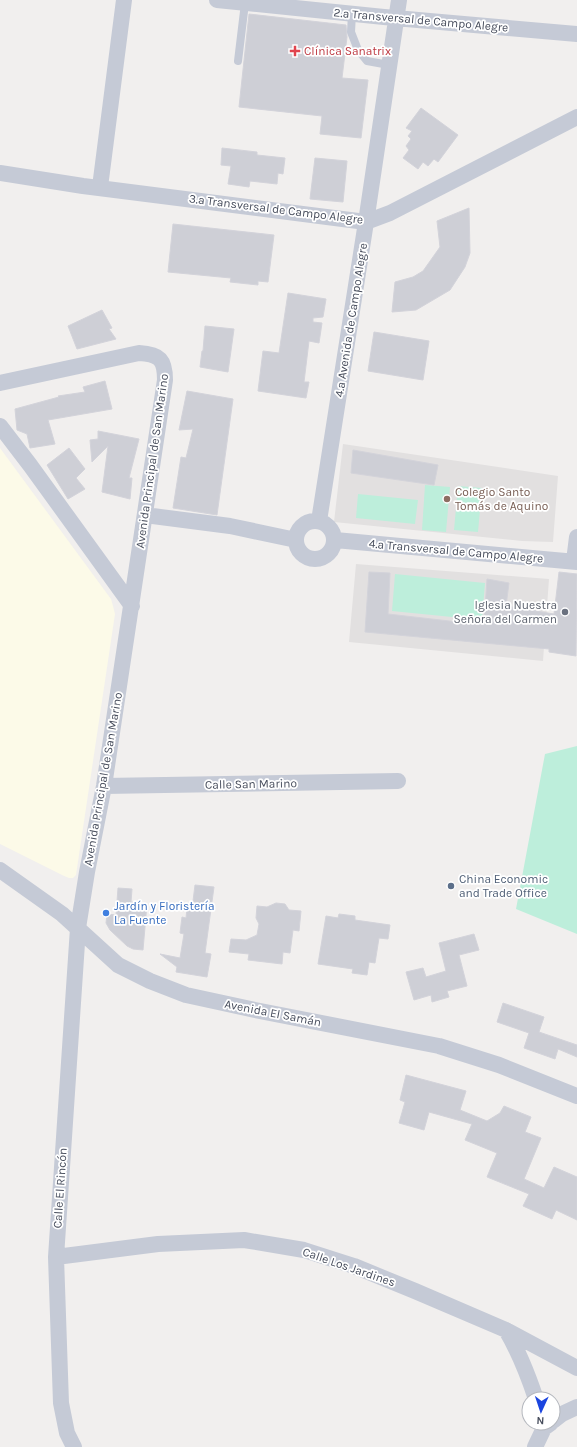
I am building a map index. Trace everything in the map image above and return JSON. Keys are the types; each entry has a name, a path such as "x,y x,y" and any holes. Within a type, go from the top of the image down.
{"street":[{"path":"100,187 124,0"},
{"name":"2.ª Transversal de Campo Alegre","path":"217,0 352,14 577,34"},
{"name":"4.ª Avenida de Campo Alegre","path":"319,521 366,222 395,18 399,0"},
{"name":"3.ª Transversal de Campo Alegre","path":"0,173 366,222 390,213 577,117"},
{"name":"Avenida Principal de San Marino","path":"1,384 139,353 151,354 159,358 165,369 165,380 132,606 104,786 86,872 78,928"},
{"path":"0,426 132,606"},
{"path":"145,515 230,526 296,540"},
{"path":"319,521 324,523 332,530 335,540 334,546 327,556 315,560 304,556 300,551 296,540 299,529 303,525 308,522 319,521"},
{"path":"576,561 577,537"},
{"name":"4.ª Transversal de Campo Alegre","path":"335,540 576,561"},
{"name":"Calle San Marino","path":"104,786 398,781"},
{"name":"Avenida El Samán","path":"0,870 62,914 118,965 150,981 186,995 439,1046 499,1065 577,1096"},
{"name":"Calle El Rincón","path":"74,1447 67,1433 61,1403 56,1257 78,928"},
{"name":"Calle Los Jardines","path":"56,1257 158,1244 244,1240 304,1250 354,1266 506,1330 577,1368"},
{"path":"506,1330 517,1349 529,1376 534,1391"},
{"path":"561,1415 577,1407"},
{"path":"535,1447 544,1431"}],"lane":[{"path":"238,61 245,3"},
{"path":"352,14 351,32 358,50 367,61 389,65"}],"shaded area":[{"name":"Colegio Santo Tomás de Aquino","path":"343,444 558,476 553,542 522,541 334,522"},
{"path":"0,448 111,599 115,614 76,875 73,878 62,875 0,844"},
{"path":"356,564 549,579 543,661 349,642"}],"green space":[{"path":"425,485 450,487 446,532 422,530"},
{"path":"458,486 482,488 478,532 454,530"},
{"path":"358,494 418,500 415,524 356,518"},
{"path":"395,574 485,583 482,620 392,611"},
{"path":"577,746 577,934 516,909 545,754"}],"building":[{"name":"Clínica Sanatrix","path":"249,14 346,25 347,37 342,78 368,80 361,138 320,134 322,116 239,107"},
{"path":"421,108 458,135 438,162 434,159 428,166 423,162 418,169 403,158 409,150 406,146 411,139 408,136 412,131 406,128"},
{"path":"222,148 257,152 257,155 285,158 283,174 278,173 277,184 250,181 249,187 228,184 231,166 221,165"},
{"path":"315,158 347,161 343,202 310,199"},
{"path":"469,208 470,253 465,267 450,290 416,310 392,312 395,282 413,277 423,271 440,247 437,221"},
{"path":"173,224 274,235 268,282 258,281 258,285 230,282 231,278 168,272"},
{"path":"288,293 326,299 323,317 313,318 313,322 322,323 319,343 309,341 304,382 309,382 306,398 258,391 263,351 279,353"},
{"path":"102,310 112,328 109,329 116,339 77,349 68,326"},
{"path":"205,326 234,329 228,372 200,367"},
{"path":"374,332 429,341 423,380 368,371"},
{"path":"105,381 112,409 48,420 55,444 30,448 27,434 17,430 15,409 59,397 58,396 85,392 83,387"},
{"path":"187,391 233,399 217,515 173,508 181,457 186,458 193,429 179,430"},
{"path":"98,431 139,439 129,478 132,478 130,499 102,492 108,446 92,462 90,440 98,439"},
{"path":"69,448 85,469 76,478 85,489 68,499 47,465"},
{"path":"353,450 438,465 434,485 351,473"},
{"path":"369,572 390,573 388,614 484,625 487,579 509,583 506,606 554,614 559,572 577,574 576,656 549,652 549,649 365,632"},
{"path":"195,885 214,887 205,953 211,954 207,977 176,972 177,967 160,954 180,958 184,934 180,933 182,917 186,918 187,908 192,909"},
{"path":"118,888 132,889 131,902 147,904 143,950 133,949 127,946 110,930 106,923 107,914 116,915"},
{"path":"276,903 285,904 289,910 301,911 299,931 293,930 290,953 283,952 282,964 248,960 249,954 229,952 231,939 246,940 257,935 259,924 256,918 257,906 267,907"},
{"path":"339,914 355,916 355,920 390,925 388,939 379,938 375,963 369,962 367,975 352,973 353,969 318,964 326,916 338,918"},
{"path":"474,934 479,950 459,955 467,986 447,991 449,997 432,1002 431,995 414,1000 406,972 423,968 426,977 446,971 439,943"},
{"path":"503,1003 544,1017 539,1032 577,1045 577,1057 558,1049 555,1059 524,1048 529,1033 497,1022"},
{"path":"406,1075 466,1091 460,1110 487,1121 500,1113 504,1106 531,1117 525,1132 541,1138 524,1179 544,1188 554,1167 577,1177 577,1220 556,1210 552,1219 523,1206 529,1194 487,1177 497,1153 465,1140 472,1124 429,1112 424,1130 399,1123 405,1102 400,1100"}],"place":[{"name":"Clínica Sanatrix","path":"295,51"},
{"name":"Colegio Santo Tomás de Aquino","path":"447,499"},
{"name":"Iglesia Nuestra Señora del Carmen","path":"565,612"},
{"name":"China Economic and Trade Office","path":"451,886"},
{"name":"Jardín y Floristería La Fuente","path":"106,913"}]}
